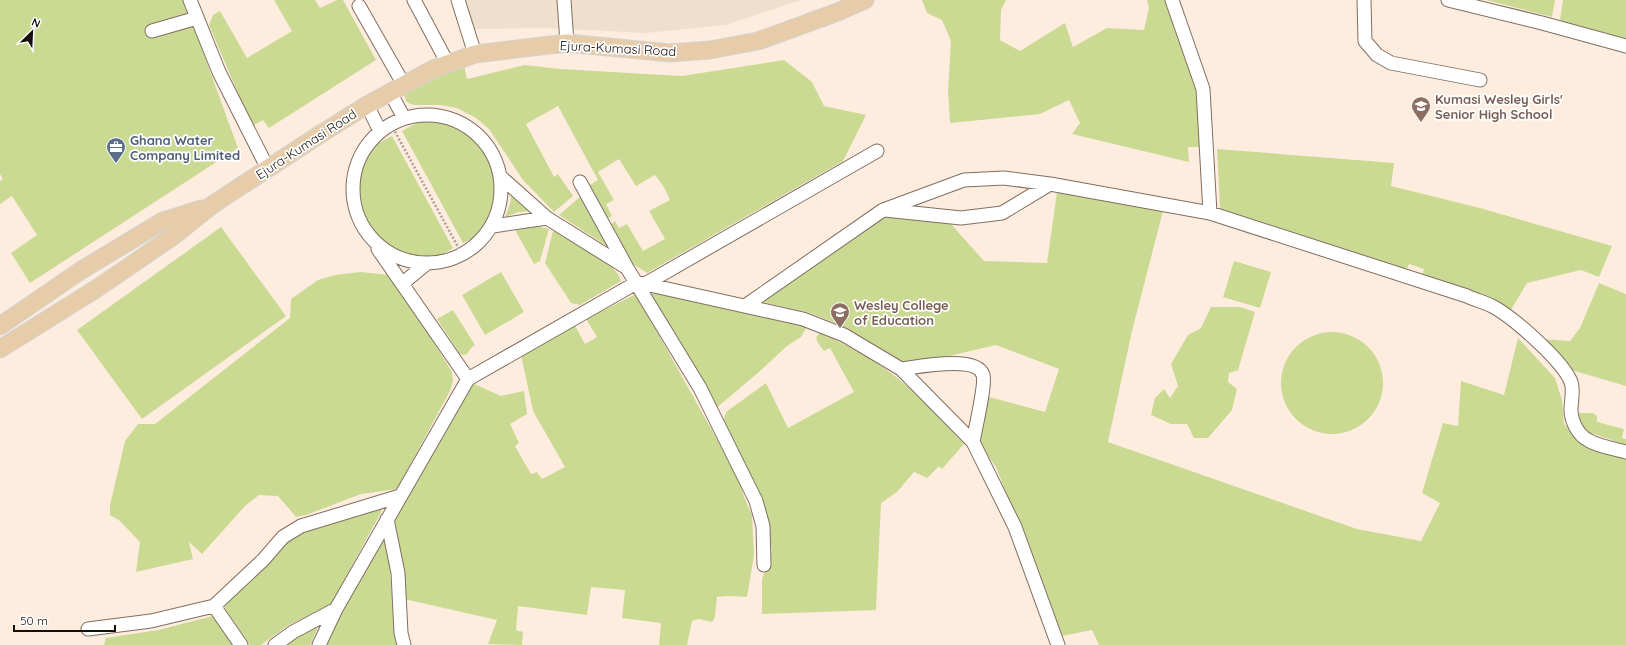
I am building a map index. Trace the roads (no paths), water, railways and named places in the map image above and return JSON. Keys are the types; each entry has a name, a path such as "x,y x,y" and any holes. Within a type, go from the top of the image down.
{"main road":[{"name":"Ejura-Kumasi Road","path":"212,205 366,105 432,69 475,54 567,43 670,53 710,50 758,41 835,13 865,0"},
{"path":"0,326 80,271 162,221 212,205"},
{"path":"0,349 101,285 172,236 212,205"}],"lane":[{"path":"190,0 219,72 268,169"},
{"path":"414,0 448,64"},
{"path":"458,0 475,54"},
{"path":"564,0 567,43"},
{"path":"1172,0 1203,89 1210,212"},
{"path":"1364,0 1365,41 1377,55 1391,63 1480,80"},
{"path":"1448,0 1542,23 1626,46"},
{"path":"360,6 397,88 404,118"},
{"path":"152,31 197,18"},
{"path":"366,105 386,127"},
{"path":"370,237 386,251 405,261 426,264 445,262 463,256 480,243 493,226 502,203 502,178 494,153 477,133 455,120 430,114 404,118 386,127 364,148 355,170 352,194 358,217 370,237 468,379"},
{"path":"319,645 336,609 468,379 877,152"},
{"path":"502,178 547,218 627,268"},
{"path":"745,306 882,210 964,180 1004,178 1050,184 1210,212 1492,306 1511,319 1532,337 1560,366 1572,383 1571,412 1574,423 1579,432 1588,441 1626,452"},
{"path":"580,182 627,268 641,284 700,388 756,501 763,526 764,565"},
{"path":"882,210 961,218 1002,213 1050,184"},
{"path":"493,226 547,218"},
{"path":"403,283 426,264"},
{"path":"641,284 803,319 844,335 901,370 973,442 1015,527 1058,645"},
{"path":"901,370 925,366 954,364 970,364 978,369 983,375 973,442"},
{"path":"88,629 151,621 214,606 263,560 283,537 301,526 400,496"},
{"path":"387,519 398,573 401,633 404,645"},
{"path":"214,606 241,645"},
{"path":"276,645 293,632 336,609"}],"place":[{"name":"Kumasi Wesley Girls' Senior High School","path":"1421,123"},
{"name":"Ghana Water Company Limited","path":"116,164"},
{"name":"Wesley College of Education","path":"840,329"}]}
